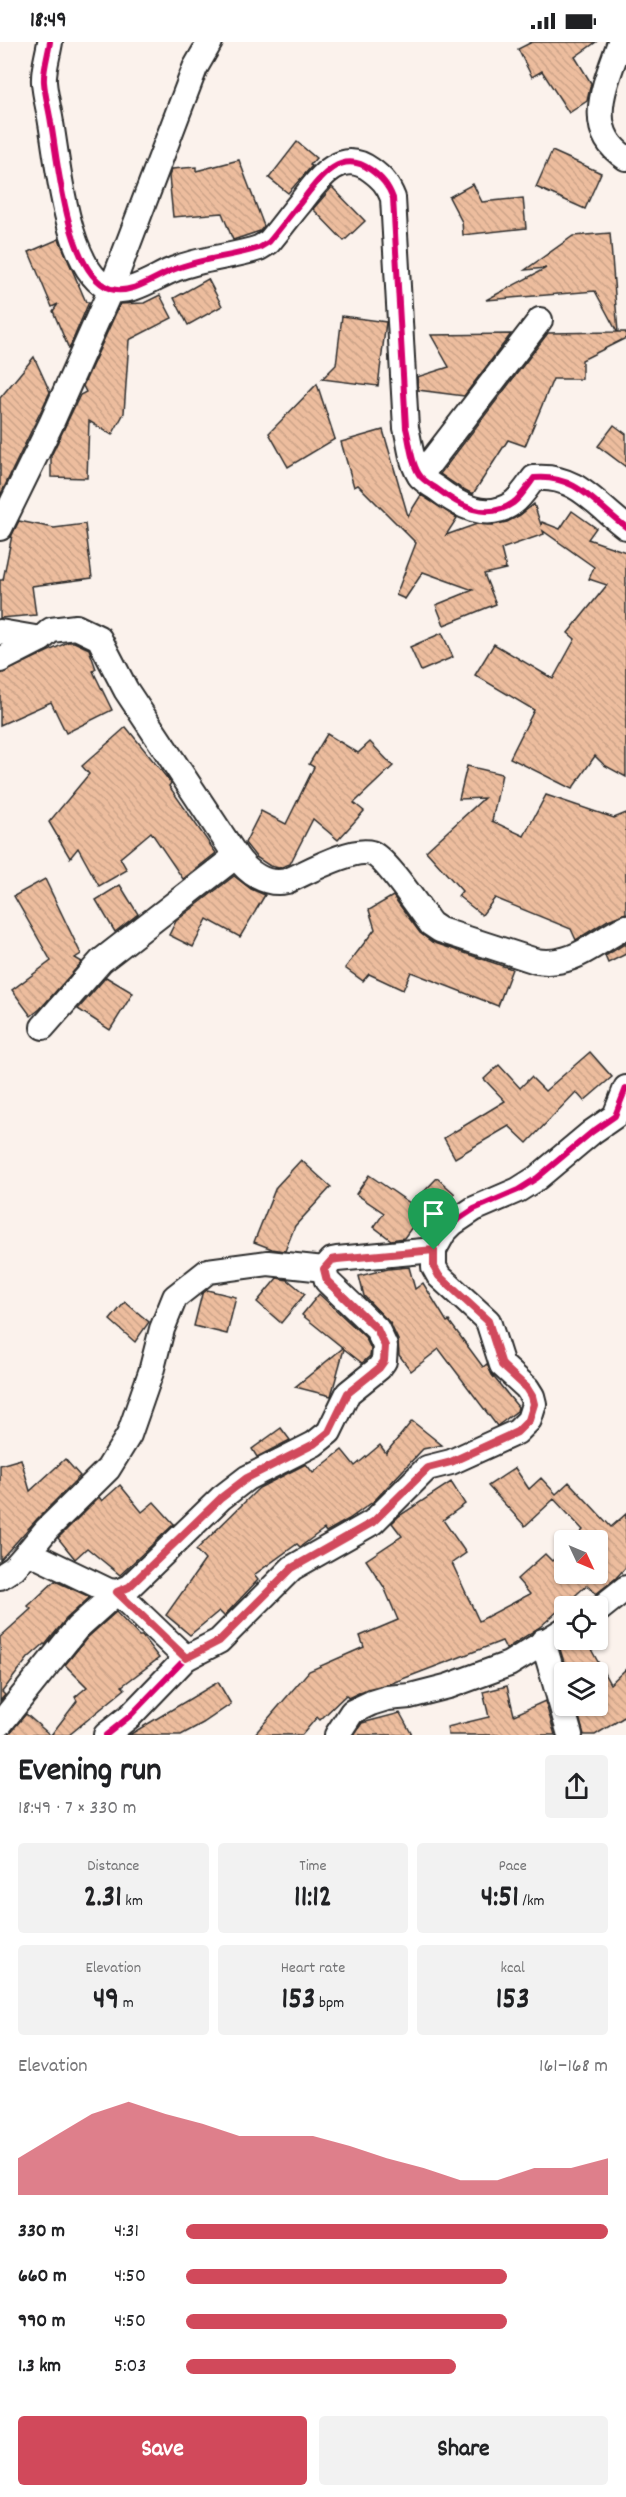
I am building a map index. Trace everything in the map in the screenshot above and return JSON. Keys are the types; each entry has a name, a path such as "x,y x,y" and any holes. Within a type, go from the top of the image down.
{"street":[{"path":"50,42 44,80 60,186 68,219 89,271 99,282 111,289 124,290 184,266 259,248 269,242 321,175 343,163 352,161 365,166 388,186 393,198 406,428 420,476 459,504 472,510 484,511 514,503 534,478 550,477 563,480 584,492 626,527"},
{"path":"0,528 51,424 111,289 195,68 210,42"},
{"path":"620,42 604,88 599,118 603,135 614,150 626,158"},
{"path":"420,476 540,320"},
{"path":"0,660 41,639 51,630 76,627 99,638 126,690 236,856 254,874 276,884 354,853 371,853 383,861 431,924 440,930 553,964 580,955 626,927"},
{"path":"0,632 41,639"},
{"path":"43,1028 101,962 236,856"},
{"path":"106,1735 130,1716 186,1658 219,1641 292,1568 373,1522 428,1468 451,1462 517,1432 529,1420 534,1404 532,1396 527,1388 502,1365 488,1321 439,1276 434,1267 434,1250 444,1232 462,1215 518,1190 615,1116 626,1088"},
{"path":"324,1269 332,1260 337,1259 434,1250"},
{"path":"0,1577 14,1568 47,1529 108,1469 129,1435 151,1372 162,1329 175,1297 208,1271 268,1263 324,1269"},
{"path":"0,1724 77,1628 117,1592 129,1587 221,1498 247,1478 314,1444 329,1432 348,1393 379,1368 386,1353 383,1340 369,1319 327,1281 324,1269"},
{"path":"28,1552 109,1591 117,1592 186,1658"},
{"path":"608,1602 626,1588"},
{"path":"337,1735 352,1712 387,1698 410,1696 449,1686 509,1664 554,1636"},
{"path":"556,1650 570,1735"}],"building":[{"path":"532,42 596,42 575,57 591,83 587,101 569,113 542,71 532,77 518,49"},
{"path":"297,142 316,158 310,165 312,166 288,193 269,178"},
{"path":"552,151 601,173 585,209 536,187"},
{"path":"239,160 264,226 260,231 233,240 222,213 173,217 169,176 172,169 196,167 196,171"},
{"path":"473,184 482,202 523,198 526,228 463,235 462,222 449,197"},
{"path":"332,187 365,221 344,241 313,209"},
{"path":"610,233 618,332 626,332 626,338 582,360 582,379 553,379 525,446 508,440 473,494 461,488 440,474 548,333 617,332 595,291 486,300 546,268 525,270 573,236"},
{"path":"59,239 86,302 89,302 69,349 53,311 58,304 52,307 29,252"},
{"path":"208,279 222,306 188,325 174,298"},
{"path":"160,295 172,318 129,340 124,413 112,435 89,421 87,478 51,477 51,456 80,395 86,392 83,386 120,304 144,303"},
{"path":"342,316 386,322 378,386 322,379 336,365"},
{"path":"511,334 464,396 418,390 417,377 449,367 431,335"},
{"path":"34,357 50,392 0,496 0,398"},
{"path":"317,384 335,439 288,467 269,433"},
{"path":"614,425 626,434 626,467 598,446"},
{"path":"383,430 408,516 421,495 457,518 446,535 477,524 493,525 507,522 534,504 541,525 542,522 560,529 572,511 596,528 588,539 626,552 626,777 604,765 595,756 572,789 510,758 534,710 475,675 494,644 553,679 575,639 568,633 607,585 589,579 594,567 543,531 544,534 501,549 506,569 484,574 496,604 444,625 436,605 473,590 423,572 405,599 396,595 416,543 358,485 354,487 341,442"},
{"path":"19,521 54,528 85,524 92,578 32,586 36,615 0,618 0,580 3,580 12,535"},
{"path":"442,633 453,657 421,671 410,647"},
{"path":"68,642 74,642 89,649 96,669 93,671 112,710 66,733 51,702 0,725 0,674"},
{"path":"126,727 171,783 169,786 216,853 183,879 151,832 120,858 127,870 99,886 78,848 70,858 49,822 89,774 82,766"},
{"path":"327,734 358,753 370,742 393,766 354,803 364,811 338,840 313,819 290,864 279,868 270,866 256,857 245,843 261,811 286,824 314,767 309,764"},
{"path":"467,766 502,774 492,821 524,836 546,795 614,818 626,813 626,913 608,920 576,940 571,929 495,898 482,915 458,896 462,891 426,851 484,798 459,799"},
{"path":"234,876 251,889 265,895 240,937 207,919 193,947 169,935 176,921"},
{"path":"45,879 81,954 75,958 82,962 31,1016 12,990 51,961 14,896"},
{"path":"120,885 138,914 115,932 96,900"},
{"path":"393,896 420,933 432,942 512,969 498,1006 411,972 403,990 369,974 363,981 345,968 375,929 369,910"},
{"path":"626,943 626,954 608,963 605,956"},
{"path":"106,977 133,993 110,1030 78,1009"},
{"path":"590,1052 612,1077 584,1101 576,1092 527,1143 509,1126 455,1158 444,1138 505,1101 484,1079 499,1065 520,1088 531,1077 545,1091"},
{"path":"301,1160 331,1187 295,1226 285,1251 254,1242 276,1187"},
{"path":"369,1175 423,1212 404,1238 391,1240 374,1227 384,1213 356,1194"},
{"path":"437,1178 455,1194 433,1218 415,1201"},
{"path":"409,1267 415,1289 423,1283 447,1322 449,1321 483,1367 487,1364 492,1375 518,1407 517,1411 497,1426 439,1349 411,1371 399,1355 398,1340 390,1323 364,1296 359,1276"},
{"path":"277,1278 288,1280 305,1294 281,1323 257,1302"},
{"path":"207,1290 236,1297 227,1334 194,1326 202,1294"},
{"path":"319,1294 365,1337 371,1349 370,1356 362,1363 344,1349 331,1396 295,1387 343,1348 302,1315"},
{"path":"125,1302 149,1322 135,1342 110,1320"},
{"path":"412,1421 442,1445 423,1449 374,1501 326,1532 324,1529 300,1547 297,1544 254,1575 258,1580 224,1616 219,1611 190,1635 166,1615 205,1560 196,1550 259,1488 306,1464 313,1473 342,1450 355,1466 380,1445 386,1453"},
{"path":"281,1428 290,1440 257,1457 252,1449"},
{"path":"21,1459 30,1491 65,1459 80,1476 0,1560 0,1465"},
{"path":"515,1468 529,1489 541,1478 556,1494 569,1482 611,1527 626,1514 626,1567 616,1578 596,1594 587,1585 575,1596 554,1596 554,1614 540,1627 506,1649 502,1641 392,1683 367,1689 348,1698 346,1695 320,1720 317,1717 302,1735 254,1735 309,1671 364,1647 360,1636 398,1620 384,1587 366,1560 402,1536 392,1523 399,1516 451,1482 465,1504 443,1520 466,1553 452,1563 479,1621 530,1594 517,1579 545,1554 552,1561 554,1559 554,1584 608,1584 608,1530 583,1530 554,1499 525,1526 488,1486"},
{"path":"120,1485 142,1512 154,1502 174,1524 120,1575 87,1548 75,1559 58,1538 99,1497 102,1501"},
{"path":"55,1581 90,1597 66,1619 45,1645 28,1658 2,1692 5,1695 0,1701 0,1637 31,1609 28,1606"},
{"path":"116,1612 139,1636 142,1636 159,1658 122,1686 125,1689 69,1735 51,1735 77,1701 75,1697 87,1687 65,1665 87,1638"},
{"path":"560,1650 591,1650 598,1662 564,1662"},
{"path":"626,1669 626,1716 595,1735 584,1735 579,1716 608,1716 608,1680 610,1684"},
{"path":"218,1682 231,1704 203,1723 181,1735 129,1735"},
{"path":"507,1686 514,1715 545,1701 555,1735 448,1735 447,1727 489,1717 483,1692"},
{"path":"400,1713 412,1735 354,1735 362,1723"},
{"path":"26,1714 50,1735 8,1735"}],"cycle path":[{"path":"50,42 44,82 61,189 75,240 84,262 96,279 111,289 127,289 144,284 185,265 259,248 269,242 322,176 340,164 349,162 360,164 381,179 393,198 406,428 413,460 421,477 463,505 483,511 503,509 513,503 534,478 562,481 584,492 626,527"},
{"path":"106,1735 130,1716 186,1658 219,1641 292,1568 373,1522 427,1468 451,1462 517,1432 529,1420 534,1404 532,1396 527,1388 502,1365 488,1321 439,1276 434,1267 434,1250 444,1232 453,1223 474,1209 518,1190 537,1178 615,1116 626,1088"}],"route":[{"path":"434,1250 434,1267 439,1276 488,1321 502,1365 527,1388 532,1396 533,1412 529,1420 517,1432 451,1462 428,1468 419,1474 373,1522 292,1568 274,1583 219,1641 186,1658 117,1592 129,1587 221,1498 247,1478 314,1444 329,1432 348,1393 379,1368 384,1361 385,1346 377,1329 327,1281 324,1269 327,1264 337,1259 434,1250"}]}
